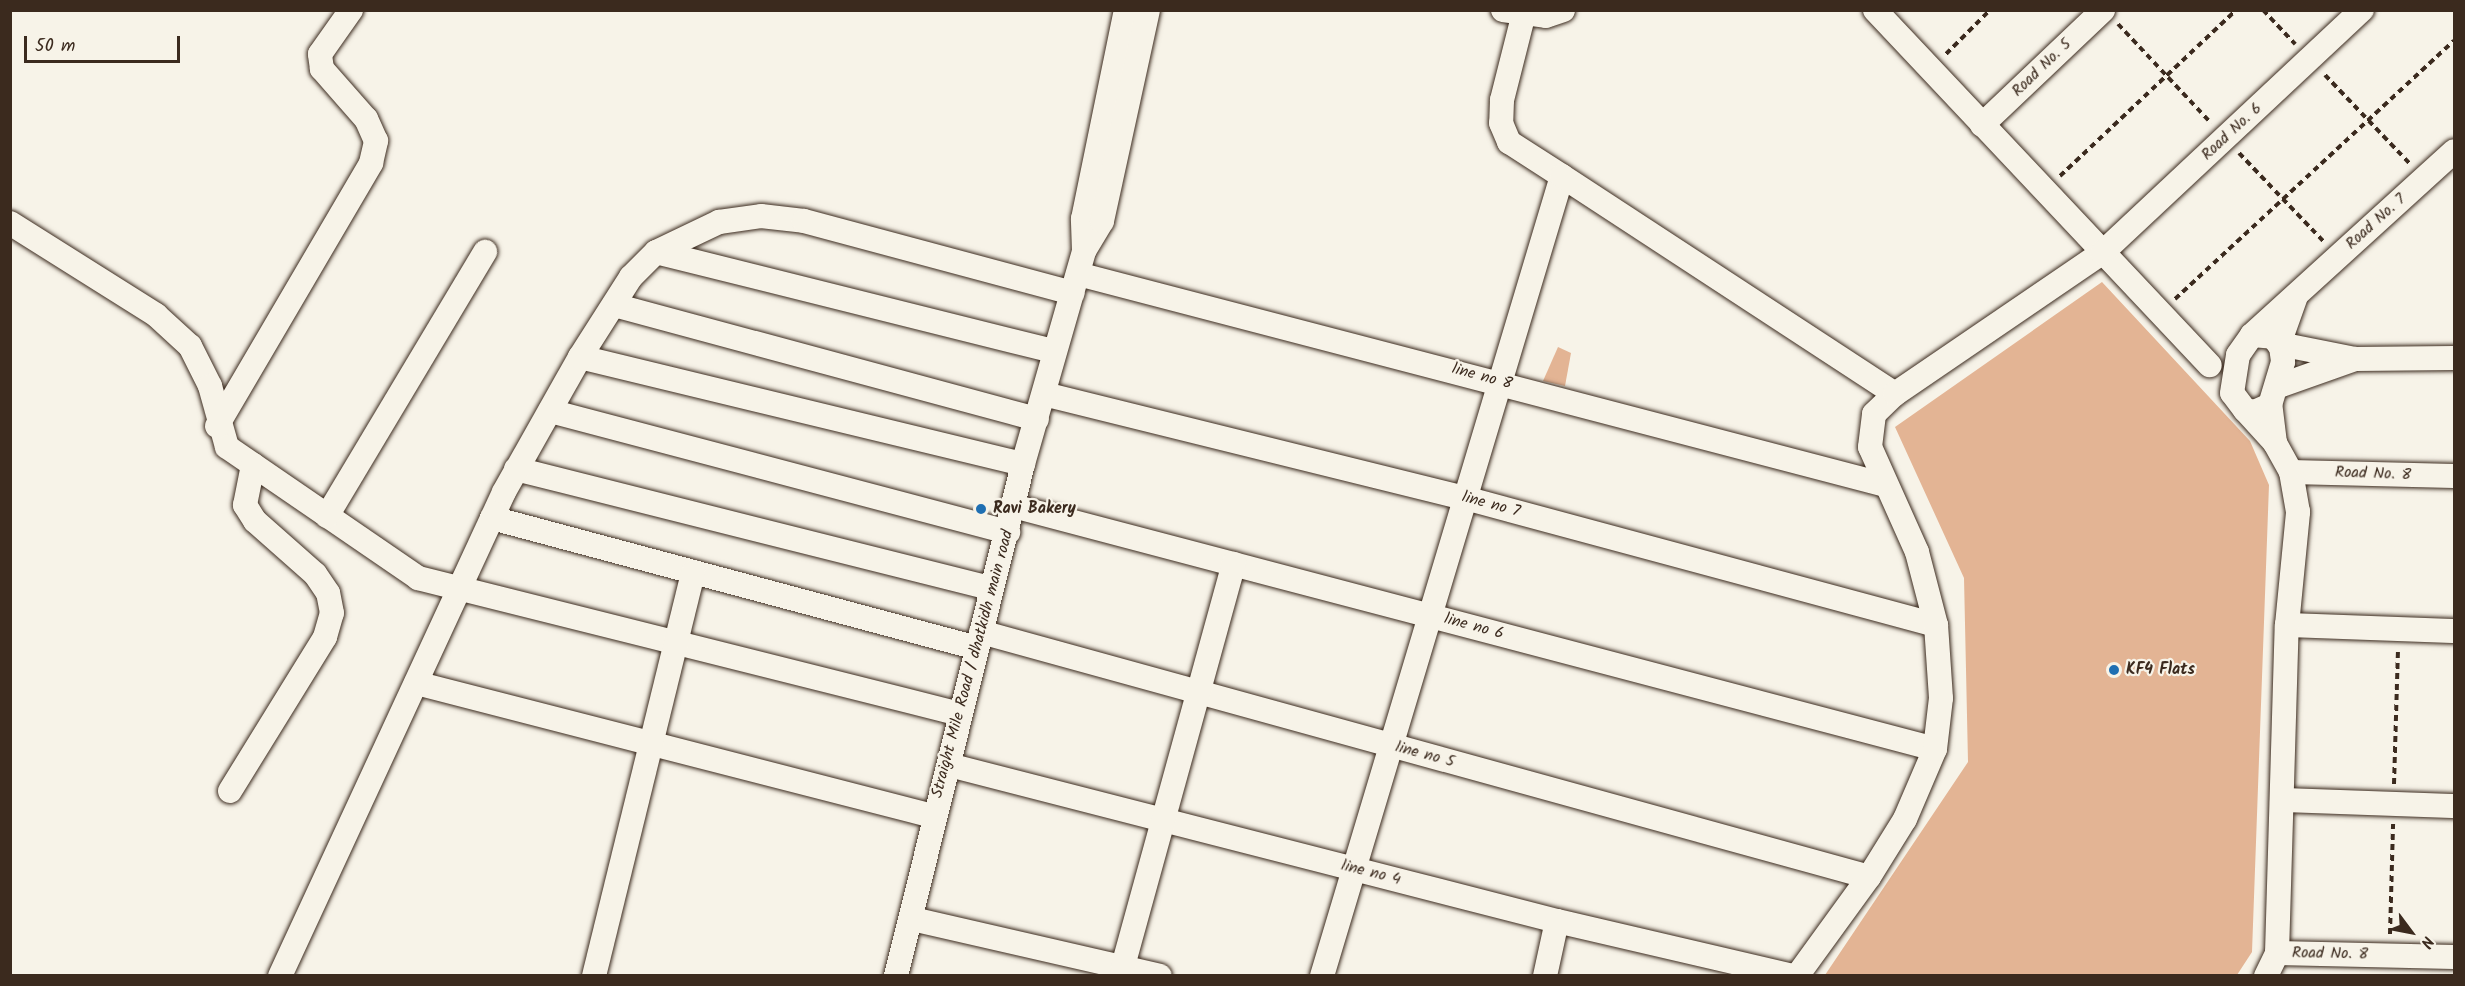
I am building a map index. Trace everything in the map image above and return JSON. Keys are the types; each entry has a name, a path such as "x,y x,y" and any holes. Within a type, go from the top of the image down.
{"street":[{"path":"218,426 359,190 371,163 376,141 369,126 322,69 320,54 351,10"},
{"name":"Straight Mile Road / dhatkidh main road","path":"1084,251 1083,219 1126,10"},
{"name":"Straight Mile Road / dhatkidh main road","path":"896,975 912,919 933,816 949,765 1023,464 1084,251 1102,221 1148,10"},
{"path":"1875,10 2210,365 2275,443 2291,472 2298,512 2287,625 2277,953 2266,975"},
{"name":"Road No. 5","path":"1982,125 2103,10"},
{"name":"Road No. 6","path":"1796,975 1869,877 1905,819 1935,749 1941,698 1936,625 1917,552 1869,447 1874,414 1895,394 2102,253 2362,10"},
{"path":"1537,12 1502,100 1501,123 1509,142 1895,394"},
{"name":"Road No. 7","path":"2238,355 2252,335 2454,151"},
{"path":"1322,975 1428,615 1466,498 1497,381 1562,176"},
{"name":"line no 8","path":"656,252 719,222 761,216 804,221 1497,381 1886,485"},
{"path":"10,223 156,315 190,346 210,387 218,426 227,447 418,578 960,714"},
{"path":"327,516 485,252"},
{"path":"280,975 516,470 580,357 614,305 656,252 1054,351"},
{"path":"2297,294 2279,344 2355,359 2454,358"},
{"path":"614,305 1037,419"},
{"path":"2252,335 2273,337 2281,347 2274,396 2275,443"},
{"path":"2210,365 2238,355 2239,402"},
{"path":"580,357 1023,464"},
{"path":"2239,402 2254,412 2274,396 2355,359"},
{"name":"line no 7","path":"1044,394 1466,498 1936,625"},
{"path":"549,411 1008,532"},
{"path":"230,791 325,637 332,613 328,593 315,574 255,521 245,505 253,465"},
{"path":"516,470 991,588"},
{"name":"Road No. 8","path":"2291,472 2454,476"},
{"name":"line no 6","path":"1013,506 1935,749"},
{"name":"line no 5","path":"492,518 693,572 1196,692 1869,877"},
{"path":"1123,966 1196,692 1234,564"},
{"path":"594,975 649,742 693,572"},
{"path":"2287,625 2454,631"},
{"path":"416,683 933,816"},
{"name":"line no 4","path":"949,765 1557,921 1796,975"},
{"path":"2282,800 2454,806"},
{"path":"912,919 1160,975"},
{"path":"1545,975 1557,921"},
{"name":"Road No. 8","path":"2277,953 2454,957"}],"path":[{"path":"1930,69 1990,10"},
{"path":"2044,191 2236,10"},
{"path":"2263,10 2424,178"},
{"path":"2160,314 2454,41"}],"building":[{"name":"KF4 Flats","path":"2102,282 2250,441 2269,485 2252,952 2237,975 1825,975 1968,762 1964,578 1895,427"},
{"path":"1558,347 1571,353 1565,386 1543,381"}],"place":[{"name":"Ravi Bakery","path":"981,509"},
{"name":"KF4 Flats","path":"2114,670"}]}
